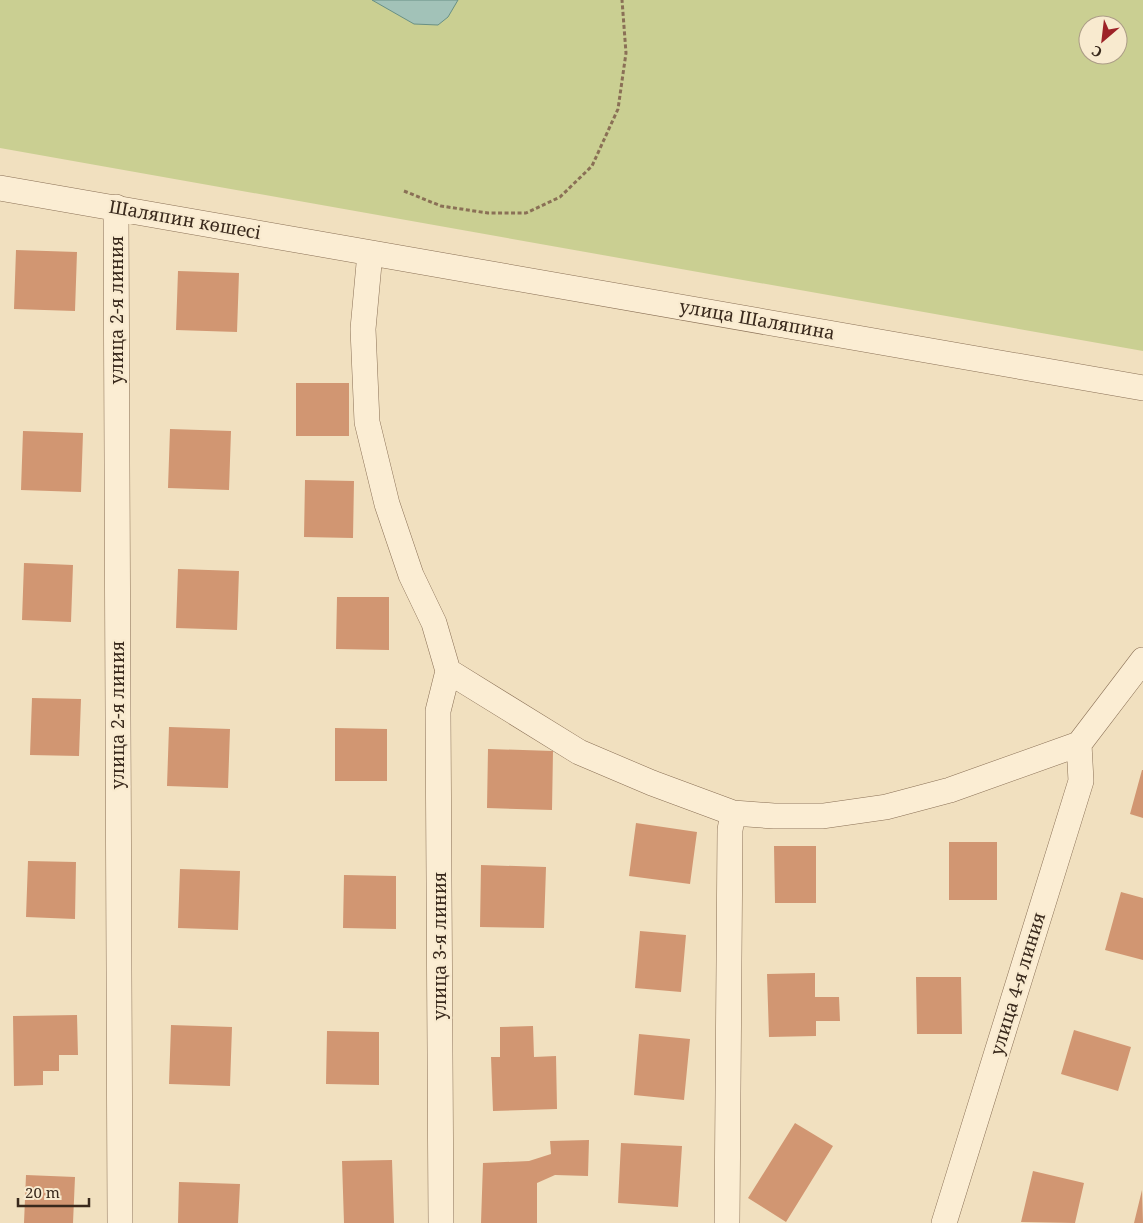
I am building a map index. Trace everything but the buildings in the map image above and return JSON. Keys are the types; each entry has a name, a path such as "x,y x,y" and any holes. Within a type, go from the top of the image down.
{"street":[{"name":"Шаляпин көшесі","path":"0,188 370,253"},
{"name":"улица 2-я линия","path":"116,207 120,1223"},
{"name":"улица Шаляпина","path":"370,253 1143,388"},
{"path":"370,253 362,329 366,422 387,504 411,575 434,623 448,671 579,752 652,784 733,813 774,816 824,816 886,807 950,790 1079,744 1143,660"},
{"name":"улица 3-я линия","path":"441,1223 438,711 448,671"},
{"name":"улица 4-я линия","path":"944,1223 1081,782 1079,744"},
{"path":"727,1223 730,830 733,813"}],"path":[{"path":"404,191 441,206 488,213 526,213 560,197 592,166 618,110 626,52 622,0"}],"green space":[{"path":"0,0 1143,0 1143,351 0,148"}],"water":[{"path":"372,0 458,0 448,17 438,25 414,24"}]}
